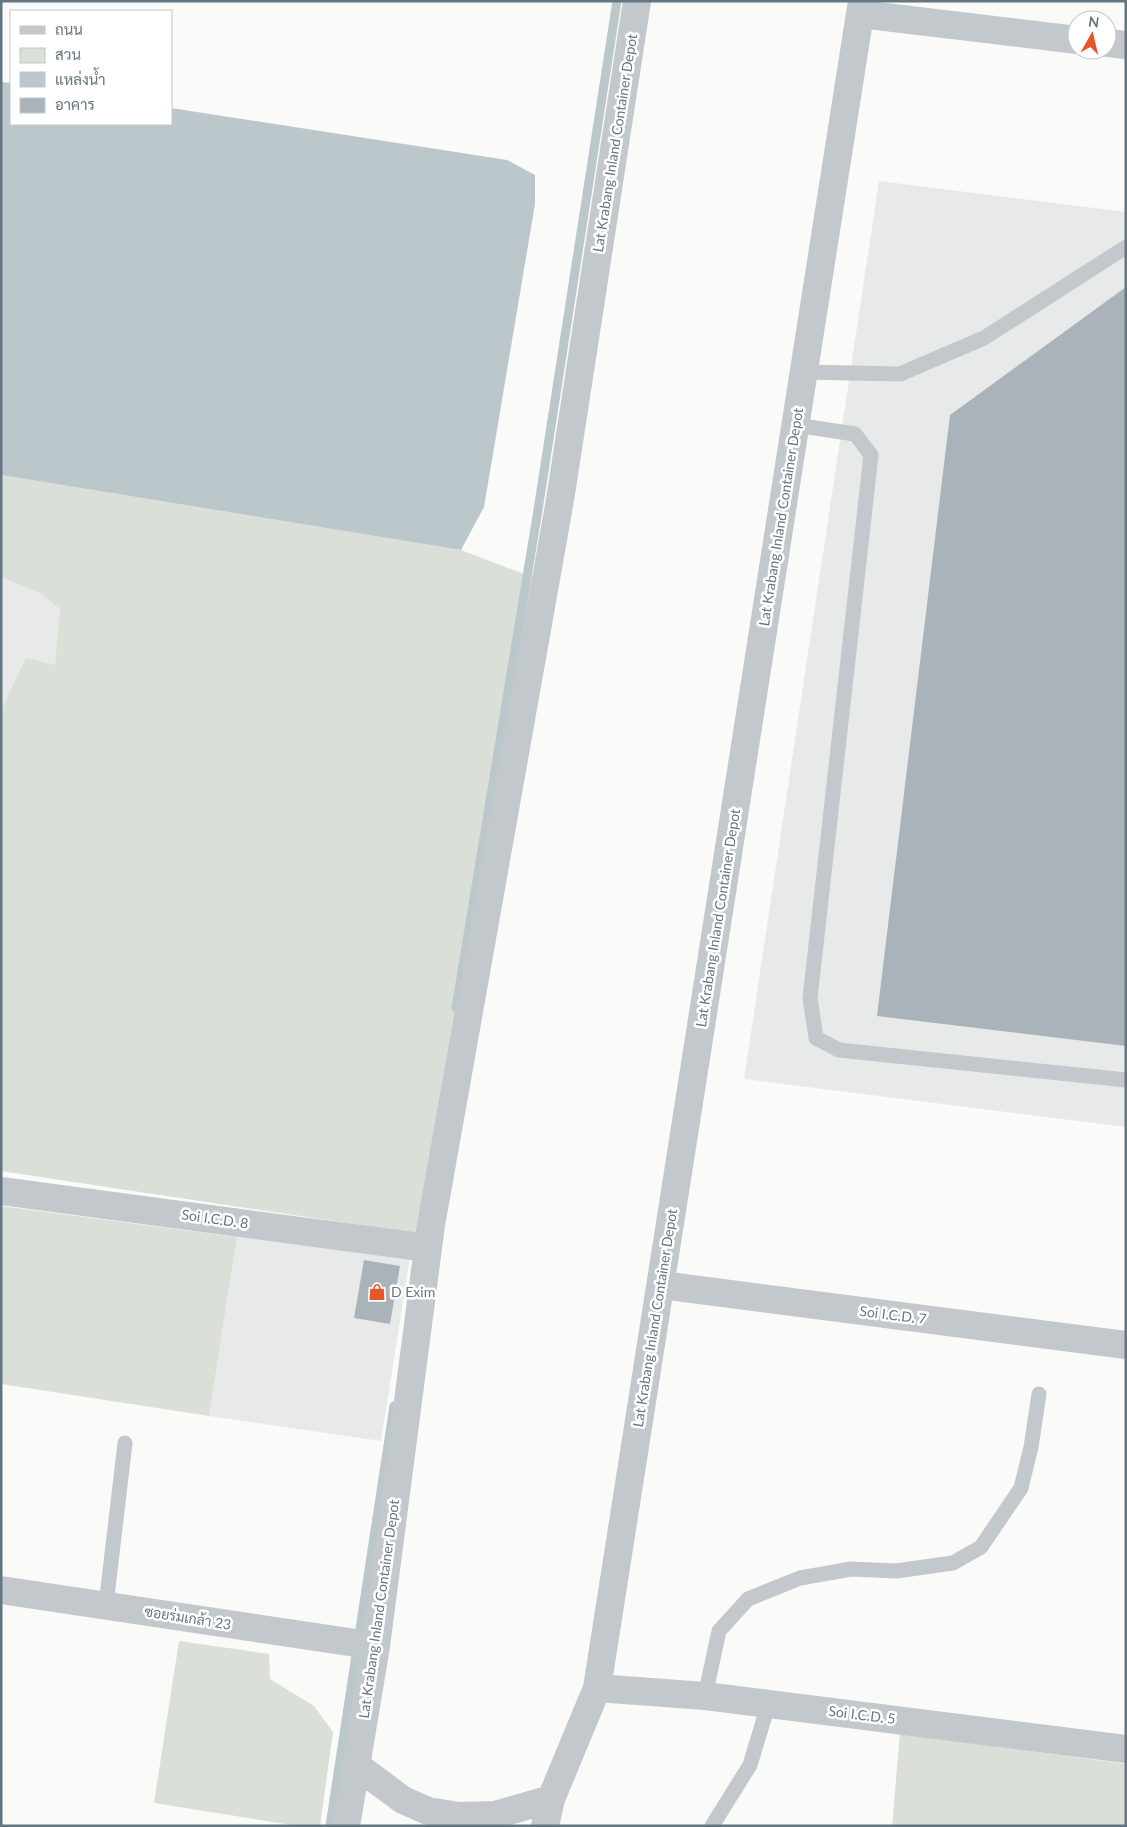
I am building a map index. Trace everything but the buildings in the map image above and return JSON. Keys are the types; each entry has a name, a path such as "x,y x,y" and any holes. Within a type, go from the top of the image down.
{"street":[{"name":"Lat Krabang Inland Container Depot","path":"346,1826 356,1764 364,1644 420,1247 560,500 637,1"},
{"name":"Lat Krabang Inland Container Depot","path":"545,1826 551,1799 597,1688 861,8"},
{"path":"861,8 1067,39"},
{"name":"Soi I.C.D. 8","path":"1,1191 420,1247"},
{"name":"Soi I.C.D. 7","path":"661,1285 1126,1345"},
{"name":"ซอยร่มเกล้า 23","path":"1,1590 364,1644"},
{"name":"Soi I.C.D. 5","path":"597,1688 705,1696 1126,1749"},
{"path":"356,1764 403,1800 428,1811 459,1816 495,1815 551,1799"}],"lane":[{"path":"804,372 900,374 984,338 1126,247"},
{"path":"796,425 855,434 870,455 810,998 816,1038 838,1050 1126,1080"},
{"path":"705,1696 719,1631 748,1599 800,1578 851,1569 896,1571 953,1563 981,1547 1021,1488 1031,1447 1039,1394"},
{"path":"106,1605 125,1442"},
{"path":"712,1826 750,1765 766,1712 778,1705"}],"shaded area":[{"path":"879,181 1126,212 1126,1127 744,1079"},
{"path":"1,577 38,592 60,609 55,666 26,658 1,709"},
{"path":"237,1237 410,1257 381,1441 209,1416"}],"green space":[{"path":"1,475 461,550 532,577 426,1235 1,1171 1,709 26,658 55,665 60,609 38,592 1,577"},
{"path":"1,1206 237,1237 209,1416 1,1384"},
{"path":"179,1641 269,1654 270,1679 314,1706 333,1732 320,1826 298,1826 154,1803"},
{"path":"900,1733 1126,1764 1126,1826 892,1826"}],"water":[{"path":"1,82 10,83 10,125 172,125 172,108 507,160 535,175 535,204 484,507 461,550 1,475"}],"waterway":[{"path":"456,1008 538,510 617,1"},
{"path":"330,1826 394,1406"}],"place":[{"name":"D Exim","path":"377,1292"}]}
